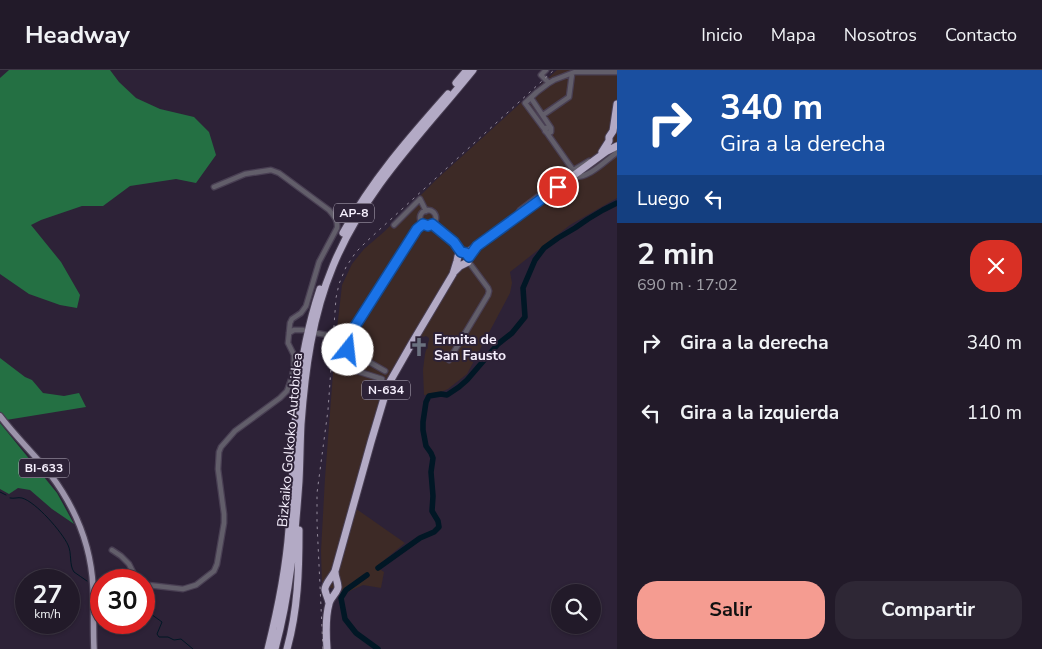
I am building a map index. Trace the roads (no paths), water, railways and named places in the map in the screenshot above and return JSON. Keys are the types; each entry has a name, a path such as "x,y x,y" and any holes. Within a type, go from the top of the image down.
{"highway":[{"name":"Bizkaiko Golkoko Autobidea","path":"268,646 276,615 286,556 297,400 304,349 321,285 340,238 371,187 467,70"},
{"name":"Bizkaiko Golkoko Autobidea","path":"275,649 289,578 299,478 301,425 310,348 316,317 326,285 345,239 375,190 473,70"},
{"name":"N-634","path":"597,159 605,149 609,137 615,133 617,104"},
{"name":"N-634","path":"616,109 617,123"},
{"path":"609,141 616,148"},
{"name":"N-634","path":"464,263 458,256 477,246 571,176 616,148"},
{"name":"N-634","path":"330,593 325,589 325,586 335,571 388,385 453,274 464,263 468,262 465,254"},
{"path":"287,649 293,626 298,588 299,478"},
{"name":"N-634","path":"330,593 337,591 335,571"},
{"path":"329,582 337,584"},
{"name":"N-634","path":"327,649 330,593"}],"main road":[{"name":"BI-633","path":"0,416 59,488 80,526 87,547 94,593 94,649"}],"street":[{"path":"546,70 541,75 549,83"},
{"path":"548,130 525,103 537,92 554,80 575,72 617,72"},
{"path":"543,115 569,96 572,74"},
{"path":"531,98 543,115 551,139 571,176"},
{"path":"515,219 520,210 571,176 581,177 587,174 614,154 616,148"},
{"path":"155,586 183,589 196,585 214,571 217,564 224,523 218,469 219,452 236,431 287,391 292,377 294,358 288,343 290,323 306,306 320,262 338,223 329,210 295,184 271,170 245,174 214,187"},
{"path":"394,225 420,199 426,211 435,215 435,220 428,226 420,220 426,211"},
{"path":"382,379 340,366 337,361 342,351 347,348 350,337 417,229 423,224"},
{"path":"432,224 465,254"},
{"path":"449,360 488,296 489,291 464,263"},
{"path":"290,323 294,330"},
{"path":"288,334 294,330 303,330"},
{"path":"316,333 344,338 350,337"},
{"path":"340,337 347,348 350,360 344,367"},
{"path":"347,348 385,371"},
{"path":"112,550 121,556 132,569"}],"waterway":[{"path":"378,568 439,527 432,511 431,472 433,458 426,446 423,430 426,402 429,396 447,395 459,387 498,344 512,333 525,317 523,288 535,260 544,248 588,219 617,203"},
{"path":"0,492 6,495"},
{"path":"10,498 20,498 28,501 48,518 68,545 74,572 87,581"},
{"path":"367,575 346,590 341,598 345,619 356,633 378,649"},
{"path":"155,617 162,622 157,634 159,637 168,637 174,640 181,639 193,649"}],"railway":[{"path":"323,649 317,493 328,410 336,298 339,284 346,267 356,252 366,242 554,70"}],"place":[{"name":"Ermita de San Fausto","path":"419,347"}]}
